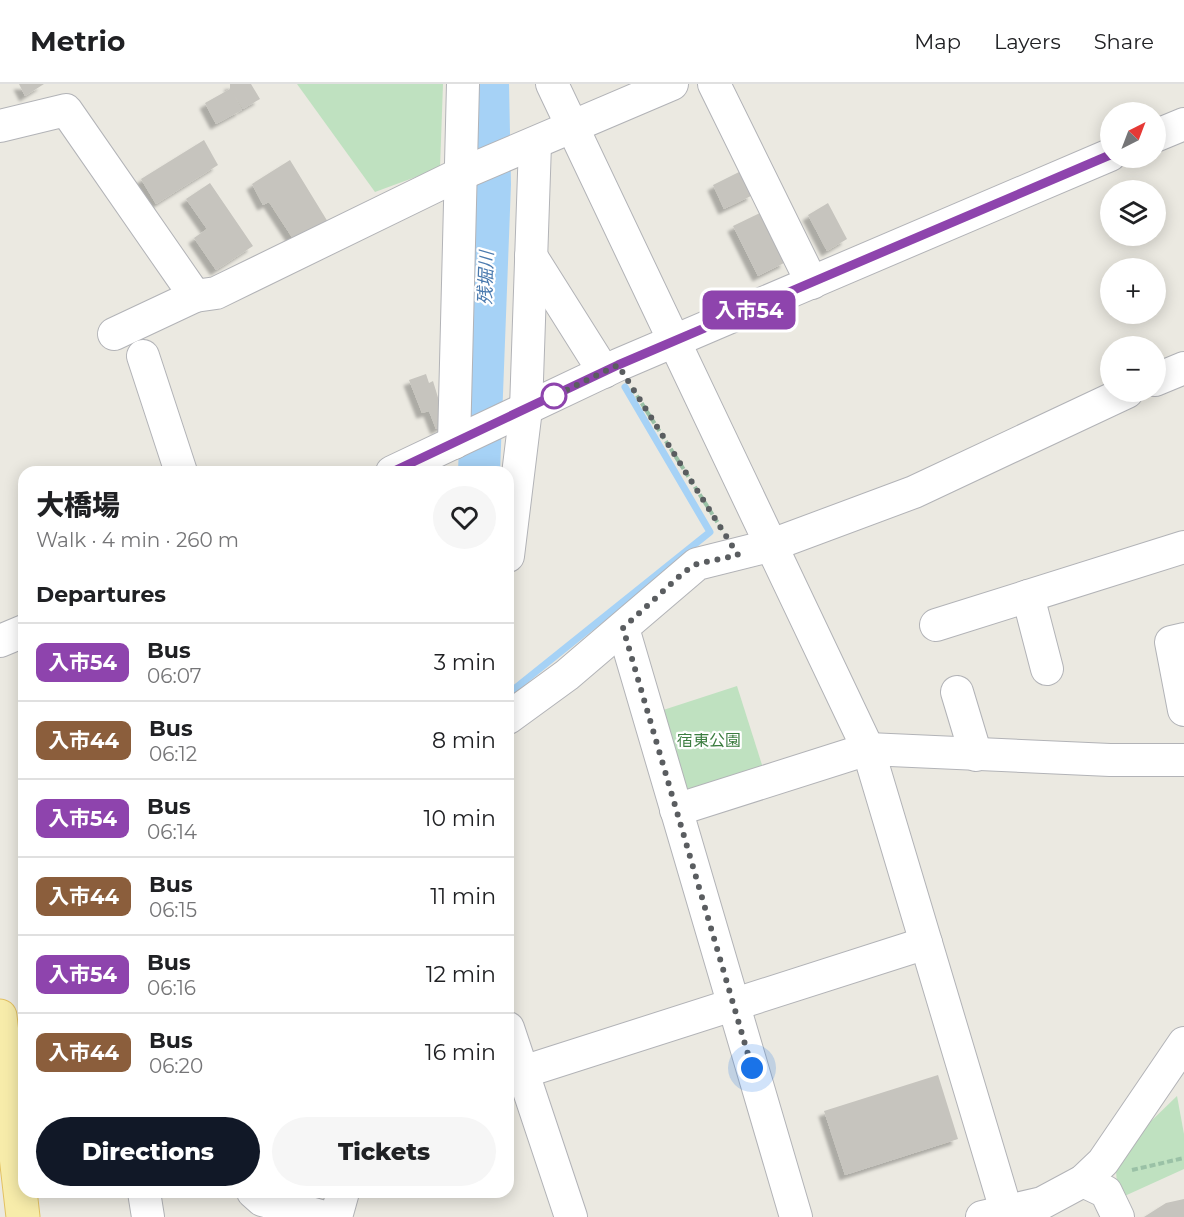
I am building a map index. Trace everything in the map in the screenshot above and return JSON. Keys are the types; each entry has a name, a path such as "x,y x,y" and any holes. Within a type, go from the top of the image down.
{"main road":[{"path":"0,1016 14,1059 8,1170 23,1217"}],"street":[{"path":"459,441 469,171 463,84"},
{"path":"552,84 769,546 868,749 926,943 999,1215 1042,1203 1083,1181 1102,1162 1184,1043"},
{"path":"114,334 195,296 216,292 469,171 672,84"},
{"path":"714,84 812,283"},
{"path":"0,126 66,110 195,296"},
{"path":"514,484 531,256 529,146"},
{"path":"405,466 611,369 1100,159"},
{"path":"531,256 611,369"},
{"path":"143,356 179,466"},
{"path":"1166,375 1184,368"},
{"path":"514,714 567,675 684,572 697,564 769,546 914,492 1106,402"},
{"path":"936,625 1184,547"},
{"path":"1028,596 1047,669"},
{"path":"623,628 796,1217"},
{"path":"0,641 18,634"},
{"path":"1184,639 1171,642 1184,710"},
{"path":"957,692 976,754"},
{"path":"676,810 868,749 1110,760 1184,760"},
{"path":"571,1217 516,1070 734,1005 926,943"},
{"path":"1083,1181 1106,1192 1118,1217"},
{"path":"145,1198 148,1217"},
{"path":"337,1217 342,1198"},
{"path":"263,1201 324,1217"},
{"path":"337,1217 343,1215 349,1217"}],"path":[{"path":"611,369 738,555"}],"green space":[{"path":"297,84 443,84 440,168 375,192"},
{"name":"宿東公園","path":"737,686 763,768 680,794 654,713"},
{"path":"1177,1096 1184,1134 1184,1169 1118,1199 1115,1156"}],"building":[{"path":"19,84 44,84 25,96"},
{"path":"230,84 251,84 260,99 243,109 233,93 242,110 216,124 205,103 230,89"},
{"path":"204,140 218,165 156,204 141,179"},
{"path":"290,160 331,227 299,248 269,202 263,205 252,184"},
{"path":"741,171 753,195 724,209 713,185"},
{"path":"210,183 253,246 216,270 194,238 207,229 186,199"},
{"path":"828,203 847,239 827,251 808,215"},
{"path":"762,212 786,262 758,276 733,226"},
{"path":"426,374 429,383 433,381 446,424 436,429 429,411 422,413 409,380"},
{"path":"938,1075 958,1139 845,1175 824,1111"},
{"path":"1184,1199 1184,1217 1144,1217 1166,1203"}],"waterway":[{"name":"残堀川","path":"479,466 490,184 488,84"},
{"path":"514,689 710,532 625,387"}],"bus line":[{"name":"入市54","path":"405,466 618,365 1100,159"}],"route":[{"path":"554,396 546,400 618,365 738,555 712,559 684,572 623,628 752,1068"}]}
